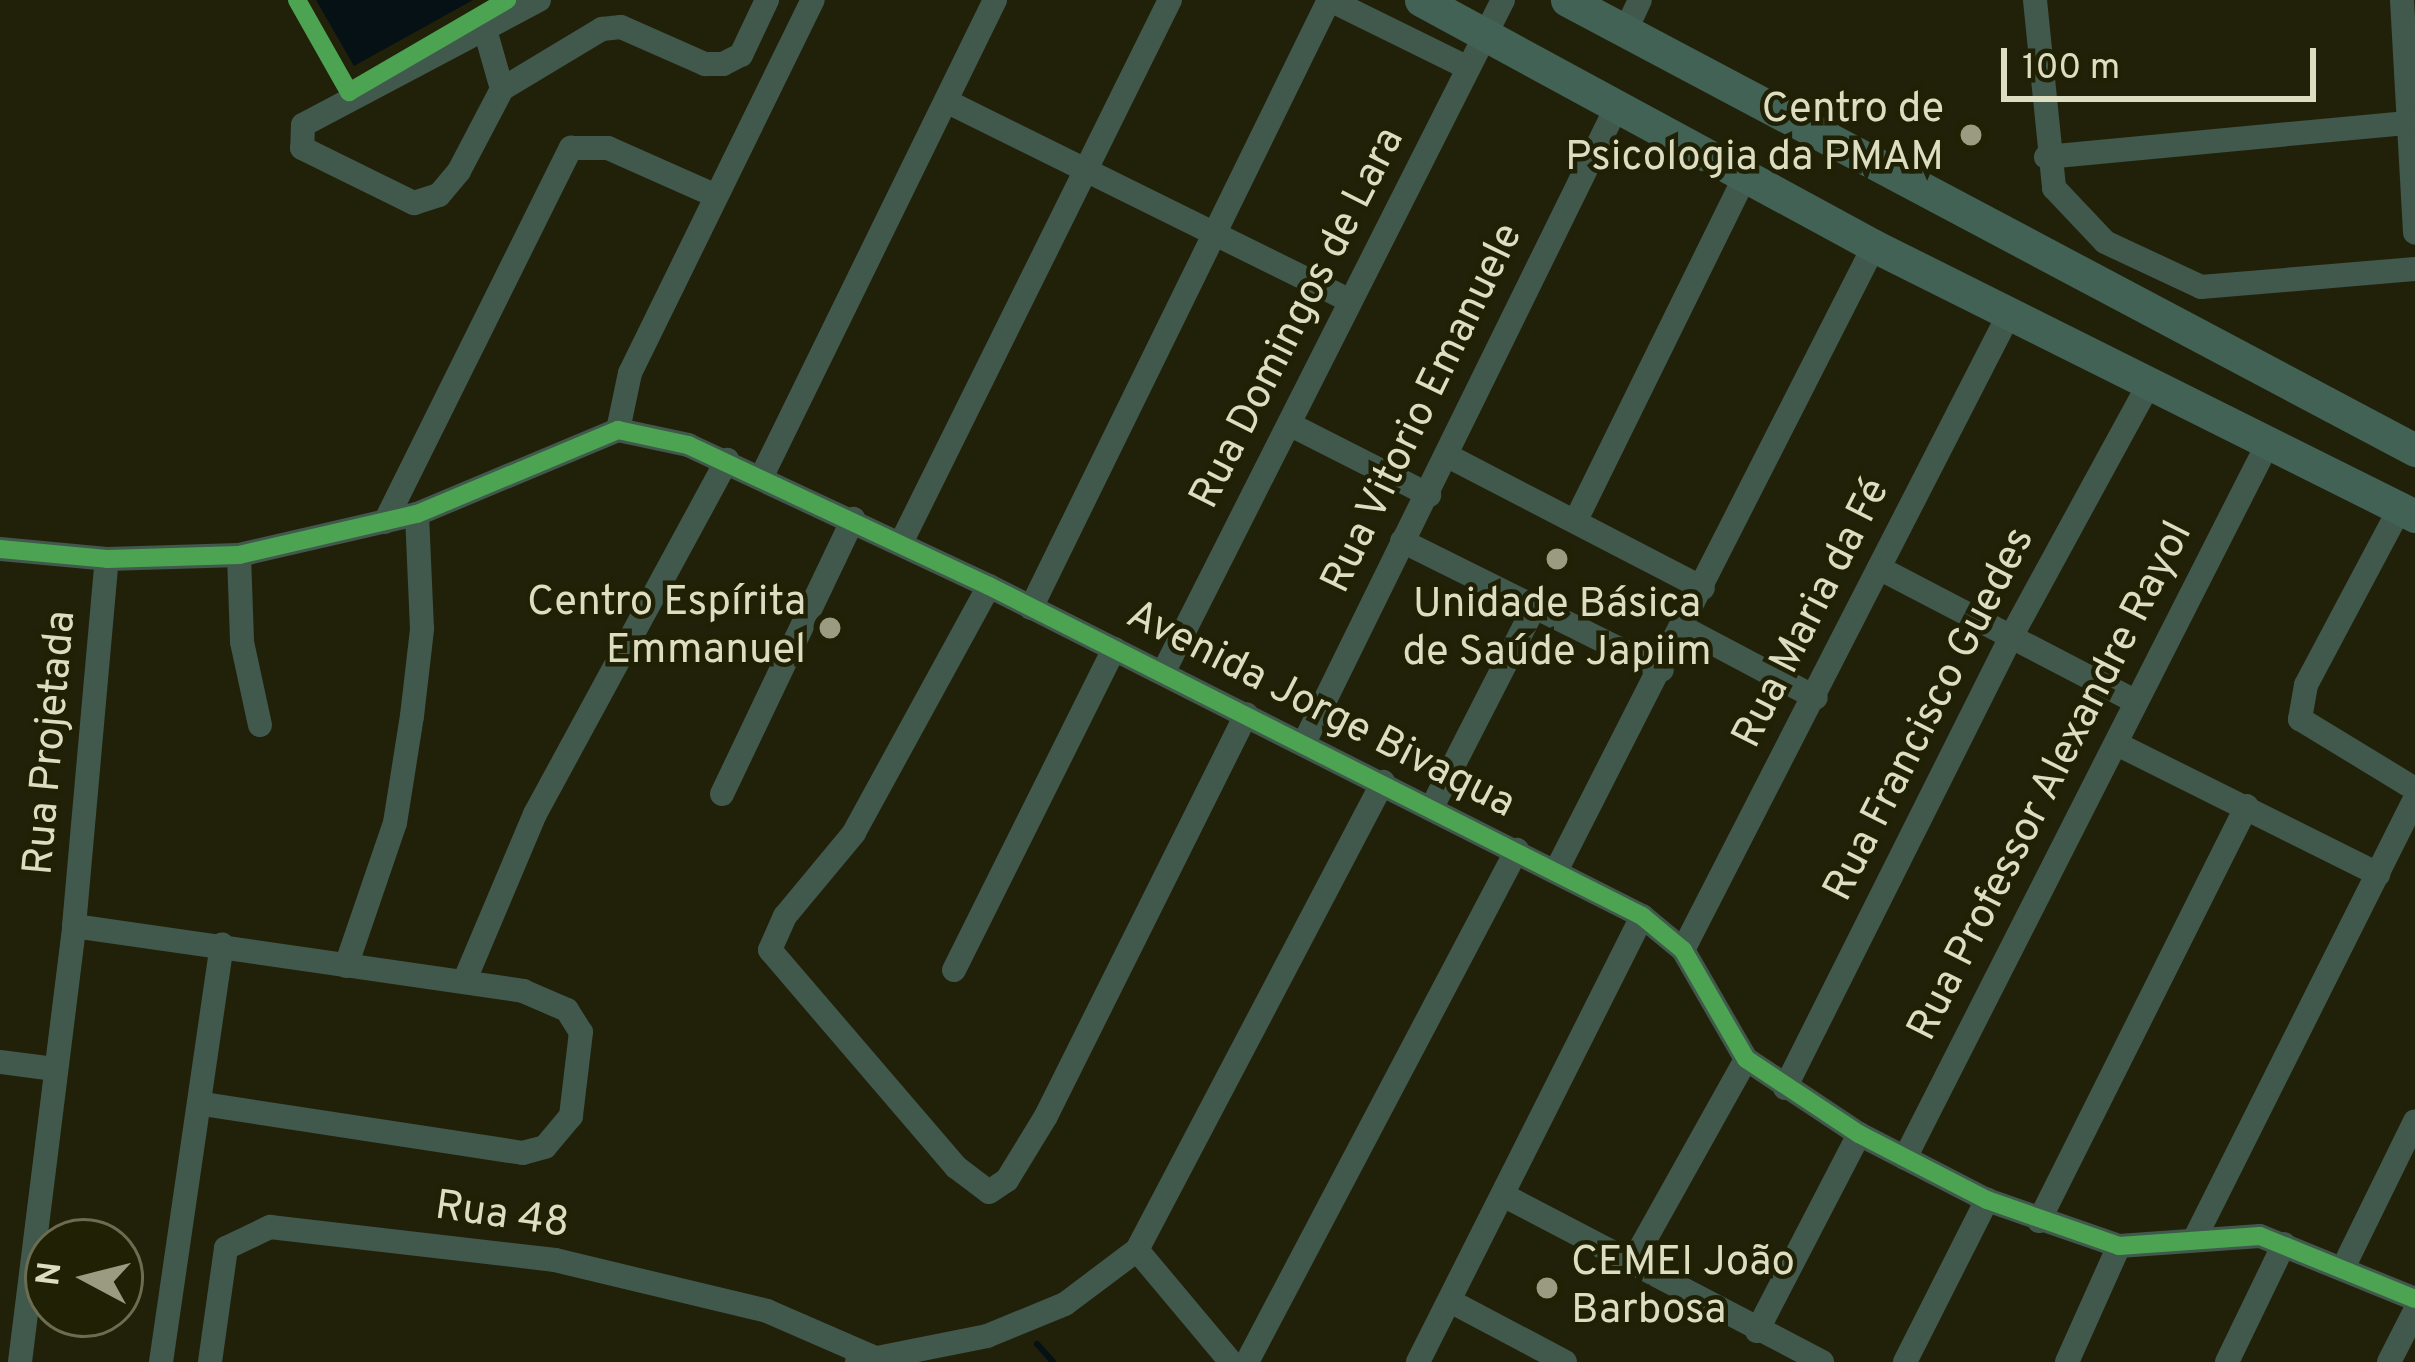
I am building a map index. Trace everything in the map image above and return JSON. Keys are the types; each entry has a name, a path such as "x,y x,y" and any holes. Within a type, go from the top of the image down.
{"main road":[{"path":"1421,0 1615,110 1874,245 2408,512"},
{"path":"1568,0 2415,450"}],"street":[{"path":"539,0 486,33 303,124 299,139 414,203 439,195 458,171 502,89 612,25 723,64 741,55 767,0"},
{"path":"0,549 107,559 239,555 417,514 618,430 629,373 712,194 813,0"},
{"path":"761,476 995,0"},
{"path":"901,543 1170,0"},
{"path":"1031,608 1217,237 1329,0 1468,68"},
{"name":"Rua Domingos de Lara","path":"1163,673 1503,0"},
{"path":"1625,32 1640,0"},
{"path":"2035,0 2045,157 2054,188 2079,221 2132,259 2201,287 2415,269"},
{"path":"2402,0 2415,233"},
{"path":"486,33 502,89"},
{"path":"947,102 1352,302"},
{"name":"Rua Vitorio Emanuele","path":"1304,743 1615,110"},
{"path":"2045,157 2411,123"},
{"path":"385,521 571,148 608,148 712,194"},
{"path":"1576,520 1744,177"},
{"path":"1557,868 1684,628 1874,245"},
{"name":"Rua Maria da Fé","path":"1683,950 2010,311"},
{"name":"Rua Francisco Guedes","path":"1786,1088 2012,635 2151,380"},
{"path":"1291,425 1429,495"},
{"name":"Avenida Jorge Bivaqua","path":"618,430 727,460 1557,868 1642,916 1683,950 1746,1059 1859,1134 1987,1200 2039,1222 2119,1246 2196,1236 2284,1244 2344,1265 2415,1299"},
{"name":"Rua Professor Alexandre Rayol","path":"1905,1159 2269,440"},
{"path":"1448,456 1703,588"},
{"path":"464,982 535,814 727,460"},
{"path":"2408,512 2306,685 2300,719 2415,788"},
{"path":"346,966 395,823 409,738 422,629 417,514"},
{"path":"722,794 853,519"},
{"path":"1402,541 1662,670"},
{"path":"239,555 242,642 260,725"},
{"name":"Rua Projetada","path":"20,1362 74,926 107,559"},
{"path":"1880,568 2135,700"},
{"path":"989,586 854,833 771,937 773,962 956,1167 997,1191 1046,1116 1246,714"},
{"path":"1432,807 1535,606"},
{"path":"1684,628 1816,698"},
{"path":"954,970 1114,649"},
{"path":"2117,744 2378,874"},
{"path":"866,1360 927,1356 987,1336 1065,1304 1137,1250 1383,782"},
{"path":"2196,1236 2378,874 2408,832 2415,799"},
{"path":"2039,1222 2247,806"},
{"path":"1247,1362 1516,850"},
{"path":"1418,1362 1642,916"},
{"path":"74,926 464,982 550,1000 581,1032 571,1116 545,1148 495,1151 201,1105"},
{"path":"160,1362 222,944"},
{"path":"1631,1264 1746,1059"},
{"path":"0,1062 55,1069"},
{"path":"2344,1265 2415,1121"},
{"path":"1757,1331 1859,1134"},
{"path":"1503,1195 1822,1362"},
{"path":"1905,1362 1987,1200"},
{"name":"Rua 48","path":"210,1362 226,1248 270,1227 555,1260 767,1311 866,1360"},
{"path":"2227,1362 2284,1244"},
{"path":"2067,1362 2119,1246"},
{"path":"1137,1250 1232,1362"},
{"path":"1450,1301 1565,1362"},
{"path":"2389,1362 2415,1311"}],"shaded area":[{"path":"316,0 473,0 354,66"}],"waterway":[{"path":"1037,1344 1053,1362"}],"cycle path":[{"path":"297,0 349,92 507,0"},
{"path":"0,549 107,559 239,555 417,514 618,430 688,445 989,586 1642,916 1683,950 1746,1059 1859,1134 1987,1200 2119,1246 2260,1236 2415,1299"}],"place":[{"name":"Centro de Psicologia da PMAM","path":"1971,135"},
{"name":"Unidade Básica de Saúde Japiim","path":"1557,559"},
{"name":"Centro Espírita Emmanuel","path":"830,628"},
{"name":"CEMEI João Barbosa","path":"1547,1288"}]}
